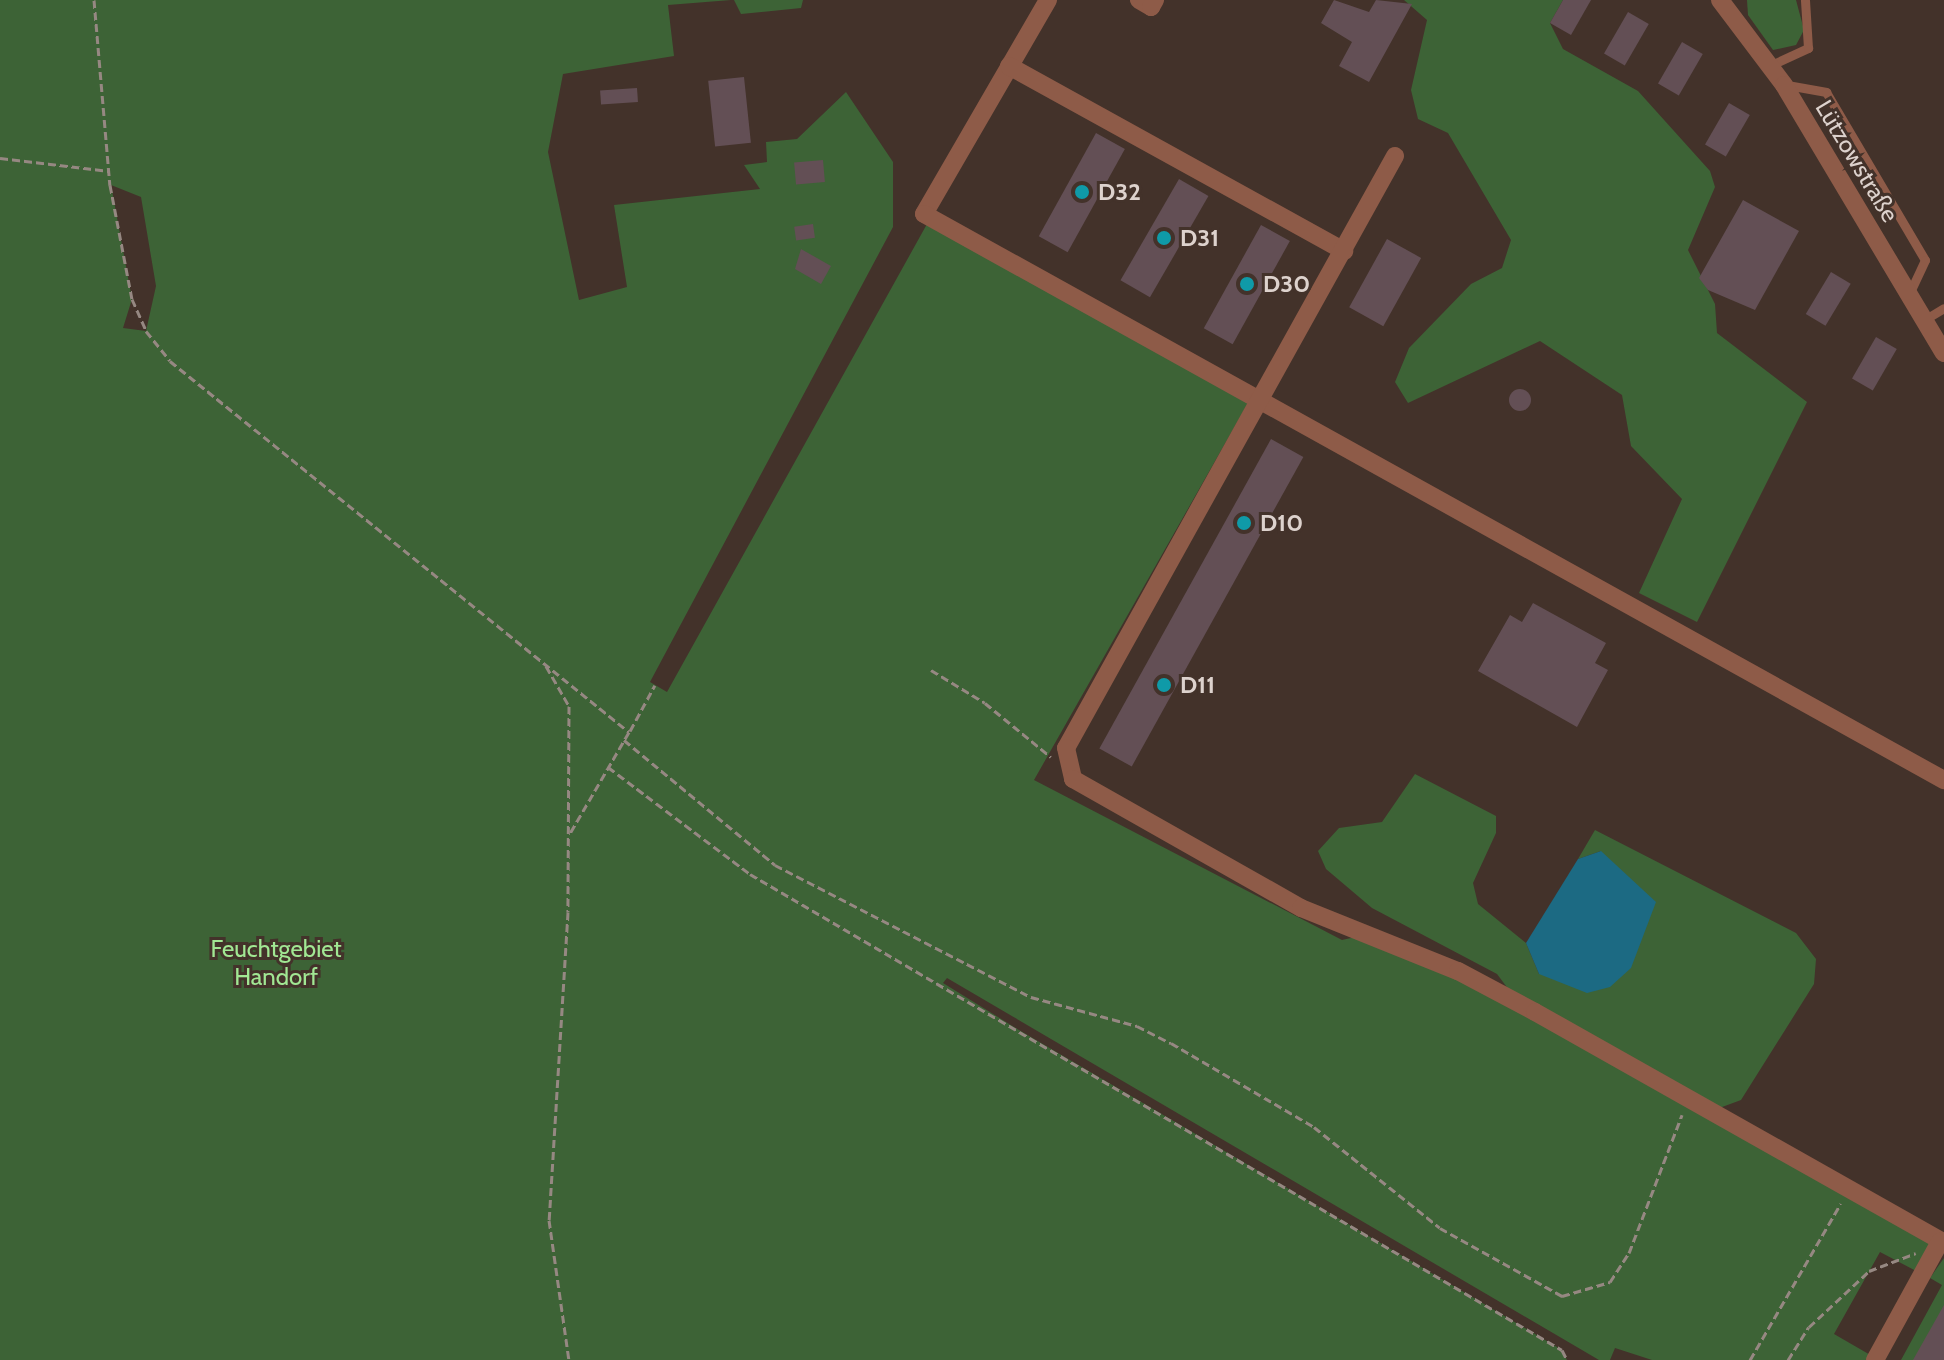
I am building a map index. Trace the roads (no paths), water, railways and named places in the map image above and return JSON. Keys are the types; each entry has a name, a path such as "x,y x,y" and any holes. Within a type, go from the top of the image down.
{"street":[{"path":"1048,0 924,214 1944,780"},
{"path":"1139,0 1151,7 1155,0"},
{"name":"Lützowstraße","path":"1720,0 1784,85 1942,349"},
{"path":"1009,66 1344,251"},
{"path":"1395,156 1263,400 1066,748 1073,779 1301,908 1458,971 1690,1097 1940,1245 1875,1360"}],"lane":[{"path":"1771,65 1808,48 1805,0"},
{"path":"1784,85 1826,92 1925,260 1909,294"},
{"path":"1924,320 1944,308"}],"water":[{"path":"1601,851 1656,902 1631,968 1610,987 1587,993 1539,974 1526,943 1578,859"}],"place":[{"name":"D32","path":"1082,192"},
{"name":"D31","path":"1164,238"},
{"name":"D30","path":"1247,284"},
{"name":"D10","path":"1244,523"},
{"name":"D11","path":"1164,685"}],"park label":[{"name":"Feuchtgebiet Handorf","path":"276,963"}]}
